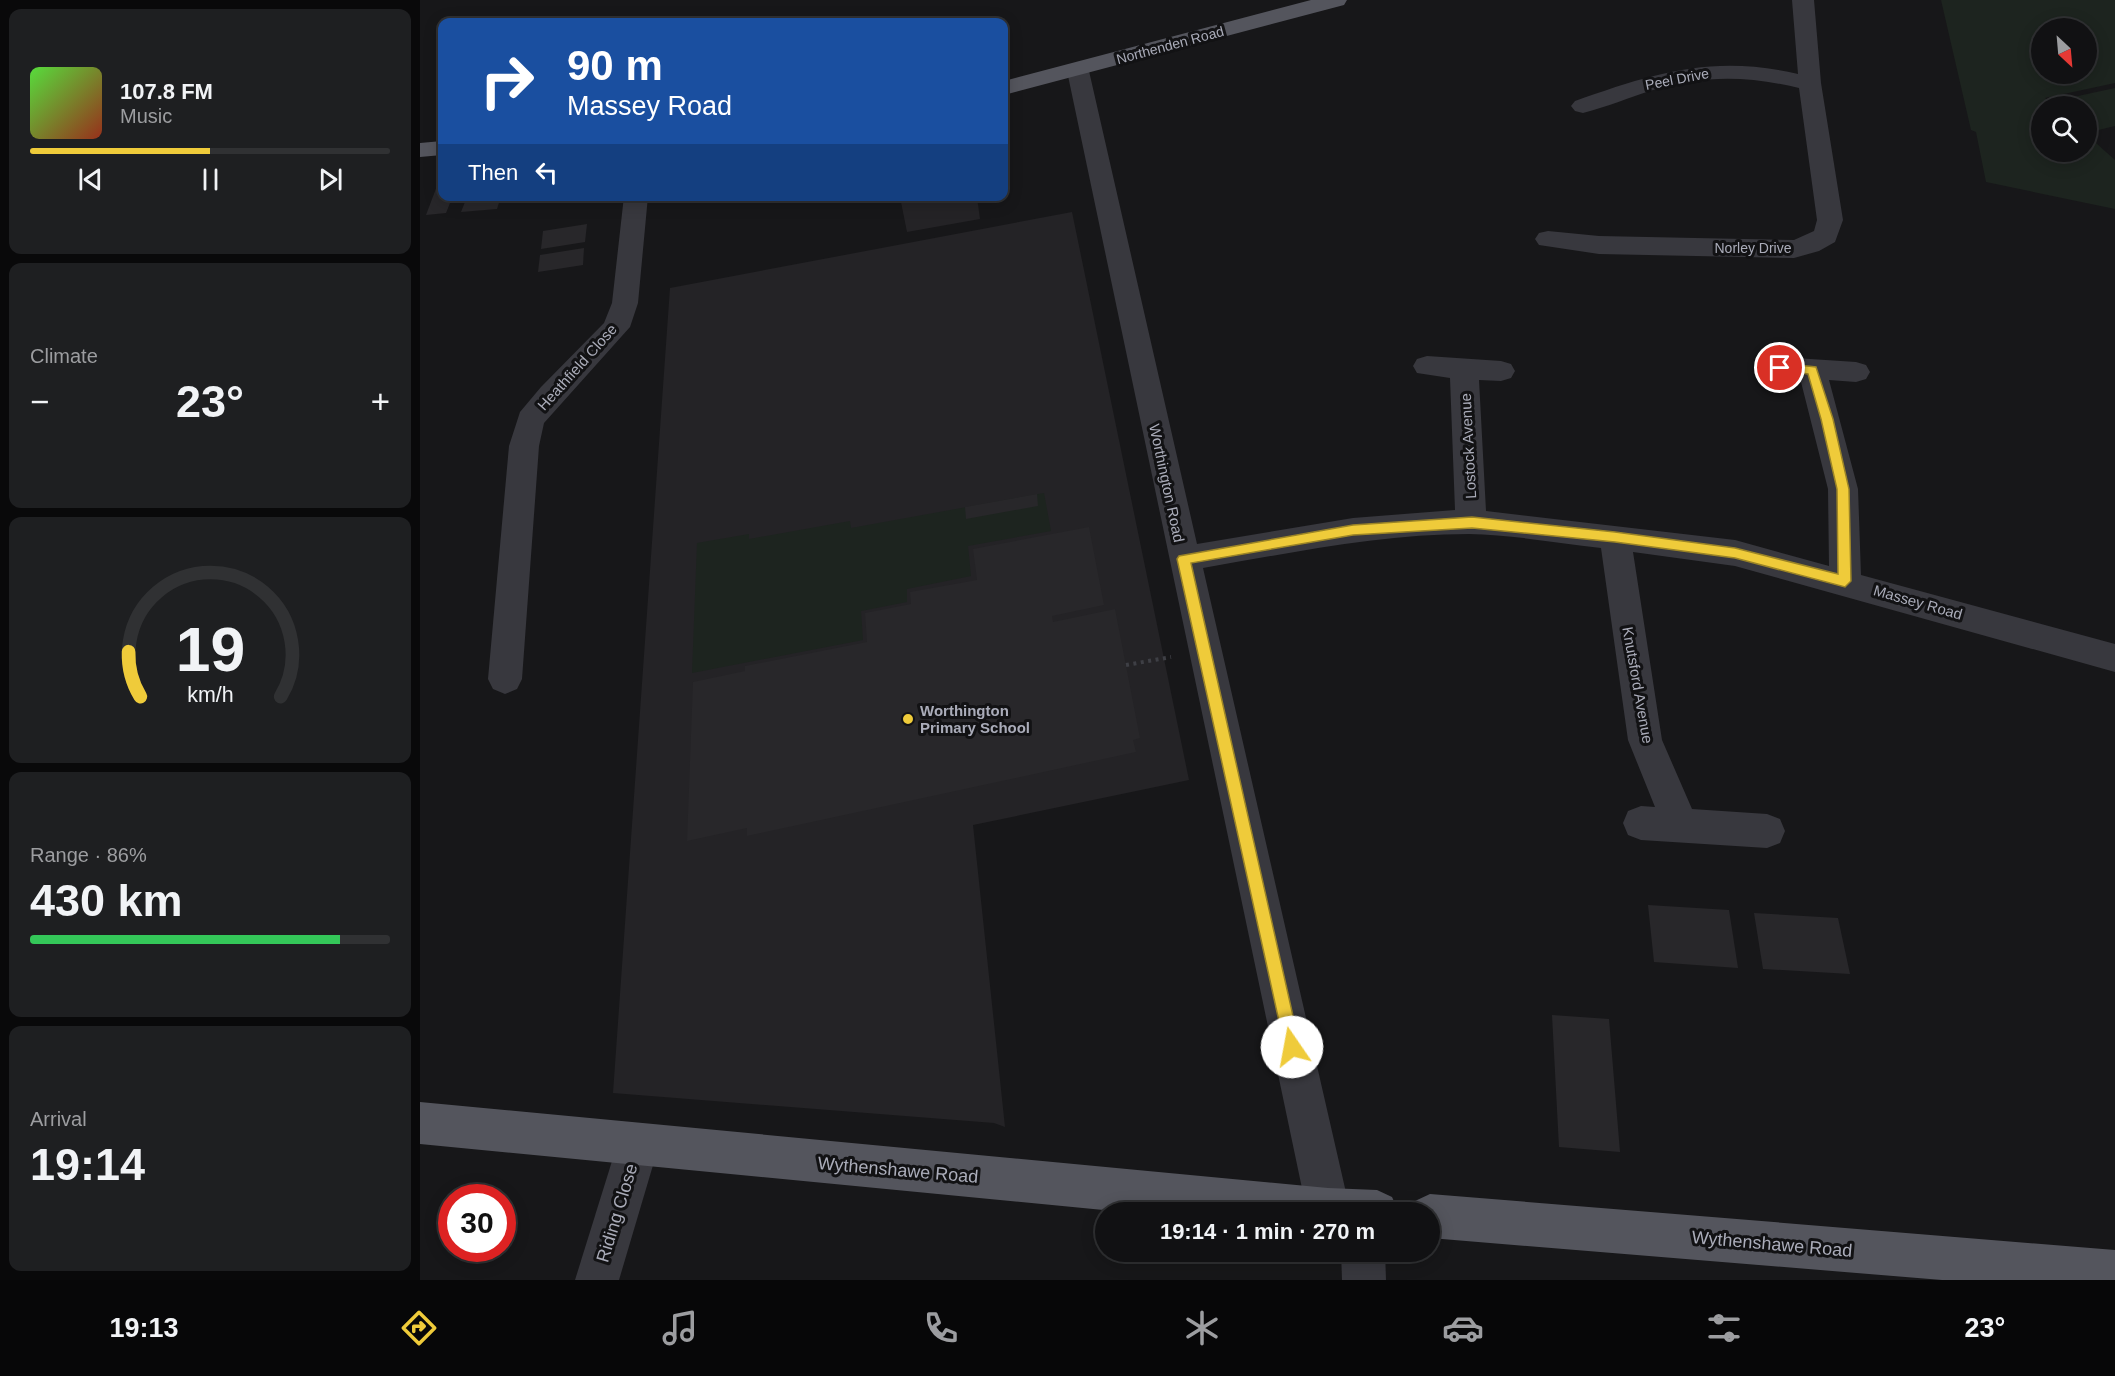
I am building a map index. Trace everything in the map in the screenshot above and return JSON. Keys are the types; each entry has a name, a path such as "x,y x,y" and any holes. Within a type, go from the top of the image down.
{"main road":[{"name":"Northenden Road","path":"1008,87 1078,71 1336,0"},
{"path":"420,150 438,148"},
{"name":"Wythenshawe Road","path":"420,1123 1193,1202"},
{"name":"Wythenshawe Road","path":"1440,1217 2115,1272"}],"street":[{"name":"Norley Drive","path":"1548,239 1599,245 1776,250 1810,245 1826,236 1830,220 1810,82 1803,0"},
{"name":"Worthington Road","path":"1078,71 1184,559 1354,1202"},
{"name":"Peel Drive","path":"1583,106 1659,81 1703,72 1750,72 1810,82"},
{"name":"Heathfield Close","path":"505,679 524,447 530,420 551,394 616,327 625,303 635,201"},
{"path":"1427,366 1501,371"},
{"path":"1780,368 1856,372"},
{"name":"Lostock Avenue","path":"1464,369 1472,522"},
{"path":"1812,370 1827,419 1843,489 1845,581"},
{"name":"Massey Road","path":"1184,559 1353,530 1472,522 1615,537 1735,553 1845,581 2115,658"},
{"name":"Knutsford Avenue","path":"1615,537 1645,740 1681,827"},
{"path":"1641,823 1767,831"},
{"name":"Riding Close","path":"597,1280 638,1145"},
{"name":"Worthington Road","path":"1363,1262 1365,1280"}],"path":[{"path":"1126,665 1164,658"}],"shaded area":[{"path":"1941,0 2115,0 2115,83 2054,96 2031,96 2031,162 2097,162 2097,144 2115,160 2115,209 1986,182 1976,132 1971,130"},
{"path":"2115,88 2115,126 2097,130 2097,96 2078,96"},
{"path":"901,201 978,201 980,219 907,232"},
{"name":"Worthington Primary School","path":"1072,212 1189,780 973,825 1005,1127 994,1123 613,1093 670,288"},
{"path":"1044,493 1051,531 968,546 971,576 907,589 907,602 861,611 863,640 692,673 697,543 749,534 749,539 850,521 851,528"}],"building":[{"path":"438,183 438,201 499,201 497,209 461,212 465,202 450,203 446,213 426,215"},
{"path":"587,224 585,242 541,249 543,231"},
{"path":"584,248 583,265 538,272 540,255"},
{"path":"1037,494 1038,506 966,519 965,507"},
{"path":"1089,527 1104,605 1052,616 1053,622 1115,609 1140,738 1133,740 1136,752 747,836 747,828 687,841 693,682 745,671 745,666 867,642 865,613 911,604 910,592 977,580 973,549"},
{"path":"1648,905 1729,910 1738,968 1654,962"},
{"path":"1754,913 1838,918 1850,974 1763,969"},
{"path":"1552,1015 1609,1019 1620,1152 1559,1147"}],"place":[{"name":"Worthington Primary School","path":"908,719"}],"route":[{"path":"1292,1047 1184,559 1353,530 1472,522 1615,537 1735,553 1845,581 1843,489 1827,419 1812,370 1780,368"}]}
